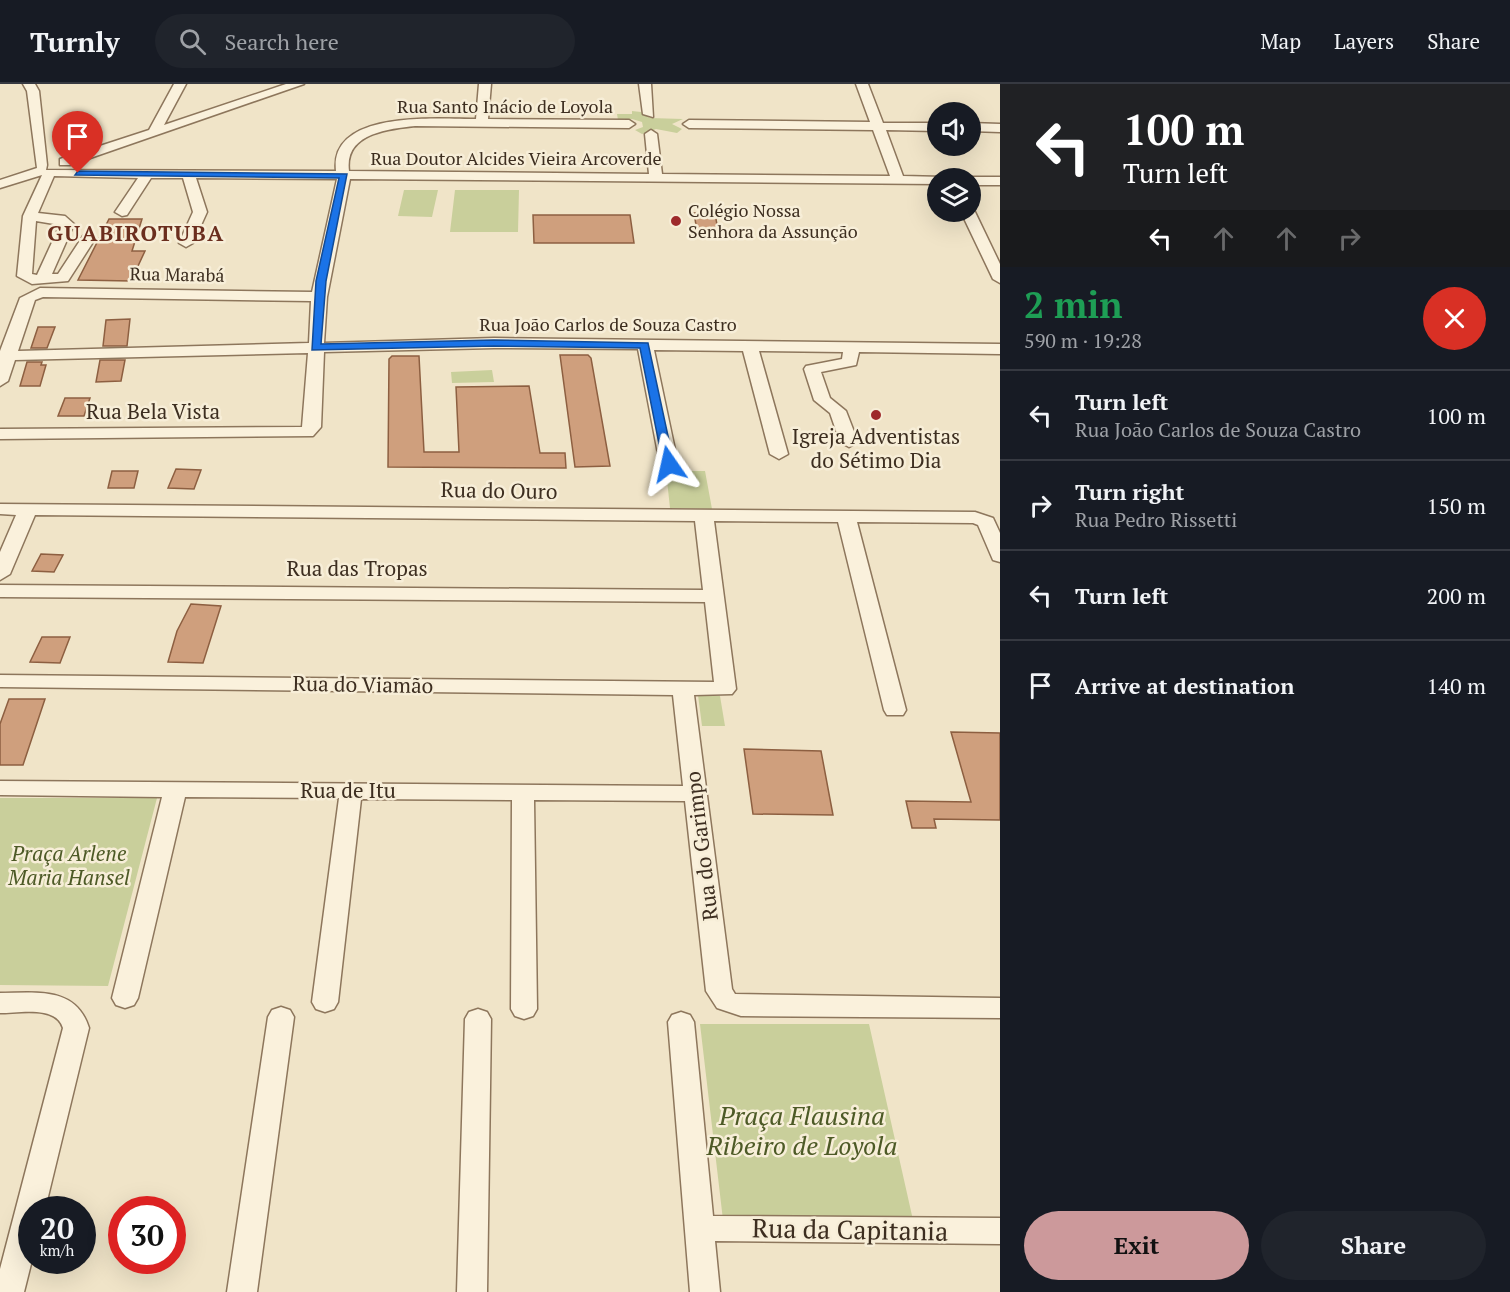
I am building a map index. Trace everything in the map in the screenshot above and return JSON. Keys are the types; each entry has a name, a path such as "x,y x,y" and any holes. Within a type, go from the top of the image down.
{"street":[{"path":"29,84 33,91 50,170 30,216 24,276 58,279 67,275 88,239"},
{"path":"154,132 180,84"},
{"path":"0,184 50,170 154,132 298,84"},
{"path":"482,122 485,84"},
{"path":"645,84 649,114"},
{"path":"862,84 898,180"},
{"name":"Rua Santo Inácio de Loyola","path":"344,176 341,168 348,144 369,131 415,122 629,124"},
{"path":"689,124 927,127"},
{"path":"981,127 1000,128"},
{"path":"651,134 656,178"},
{"name":"Rua Doutor Alcides Vieira Arcoverde","path":"50,170 82,185 153,175 188,174 927,180"},
{"path":"186,243 200,212 188,174"},
{"path":"122,212 153,175"},
{"path":"316,348 319,297 344,176"},
{"path":"981,181 1000,181"},
{"path":"30,216 66,220 67,224 43,279"},
{"path":"974,222 995,259 1000,279"},
{"name":"Rua Marabá","path":"4,356 28,298 35,294 46,292 319,297"},
{"name":"Rua João Carlos de Souza Castro","path":"4,356 494,343 1000,349"},
{"path":"645,345 669,464"},
{"path":"750,346 779,454"},
{"path":"849,442 838,411 822,400 812,369 850,362 852,347"},
{"name":"Rua Bela Vista","path":"0,434 307,432 312,427 316,348"},
{"path":"0,381 4,356"},
{"name":"Rua do Ouro","path":"0,509 975,518 987,522 995,530"},
{"path":"0,574 28,509"},
{"path":"704,515 714,596"},
{"path":"846,517 895,710"},
{"path":"995,530 1000,556"},
{"name":"Rua das Tropas","path":"0,591 714,596"},
{"name":"Rua do Viamão","path":"0,681 725,689 714,596"},
{"name":"Rua do Garimpo","path":"683,688 719,991 726,1001 741,1006 1000,1008"},
{"name":"Rua de Itu","path":"0,788 695,794"},
{"path":"125,998 175,790"},
{"path":"326,1002 351,791"},
{"path":"523,793 524,1009"},
{"path":"0,1004 47,1004 70,1011 75,1028 9,1292"},
{"path":"242,1292 281,1017"},
{"path":"472,1292 478,1019"},
{"path":"681,1022 705,1292"},
{"name":"Rua da Capitania","path":"700,1228 1000,1231"}],"green space":[{"path":"632,111 641,112 650,118 683,119 672,124 682,129 677,133 656,129 642,134 635,130 643,127 642,122 632,119 618,120 617,114 632,114"},
{"path":"404,190 438,190 432,217 398,216"},
{"path":"455,190 519,190 518,232 450,232"},
{"path":"492,370 494,382 452,383 451,372"},
{"path":"666,471 705,471 712,509 670,508"},
{"path":"698,695 720,696 725,726 702,726"},
{"name":"Praça Arlene Maria Hansel","path":"0,798 157,798 108,986 0,985"},
{"name":"Praça Flausina Ribeiro de Loyola","path":"700,1024 869,1024 913,1220 723,1220"}],"building":[{"path":"694,213 715,213 718,231 697,231"},
{"path":"533,215 630,215 634,243 534,243"},
{"path":"109,219 142,219 132,251 145,251 131,281 78,280"},
{"path":"130,319 127,346 103,346 106,320"},
{"path":"38,327 55,327 47,348 31,348"},
{"path":"560,355 588,355 591,358 610,466 575,467"},
{"path":"392,356 419,356 424,452 459,452 456,387 529,386 540,453 565,453 566,468 388,467 389,359"},
{"path":"100,360 125,360 121,381 96,382"},
{"path":"27,362 42,362 41,365 46,365 40,386 20,386"},
{"path":"65,398 90,398 84,416 58,416"},
{"path":"176,469 201,470 194,489 168,488"},
{"path":"112,471 138,471 134,488 108,488"},
{"path":"41,554 63,555 54,572 32,571"},
{"path":"191,604 221,606 203,663 168,662 177,631"},
{"path":"42,637 70,637 60,663 30,662"},
{"path":"9,699 45,699 23,765 0,765 0,724"},
{"path":"951,732 1000,733 1000,820 934,819 936,828 912,828 906,801 971,802"},
{"path":"744,749 821,751 833,815 753,814"}],"place":[{"name":"Colégio Nossa Senhora da Assunção","path":"676,221"},
{"name":"Igreja Adventistas do Sétimo Dia","path":"876,415"}],"district":[{"name":"GUABIROTUBA","path":"136,233"}],"route":[{"path":"78,173 344,176 321,281 316,348 494,343 645,345 669,464"}]}
